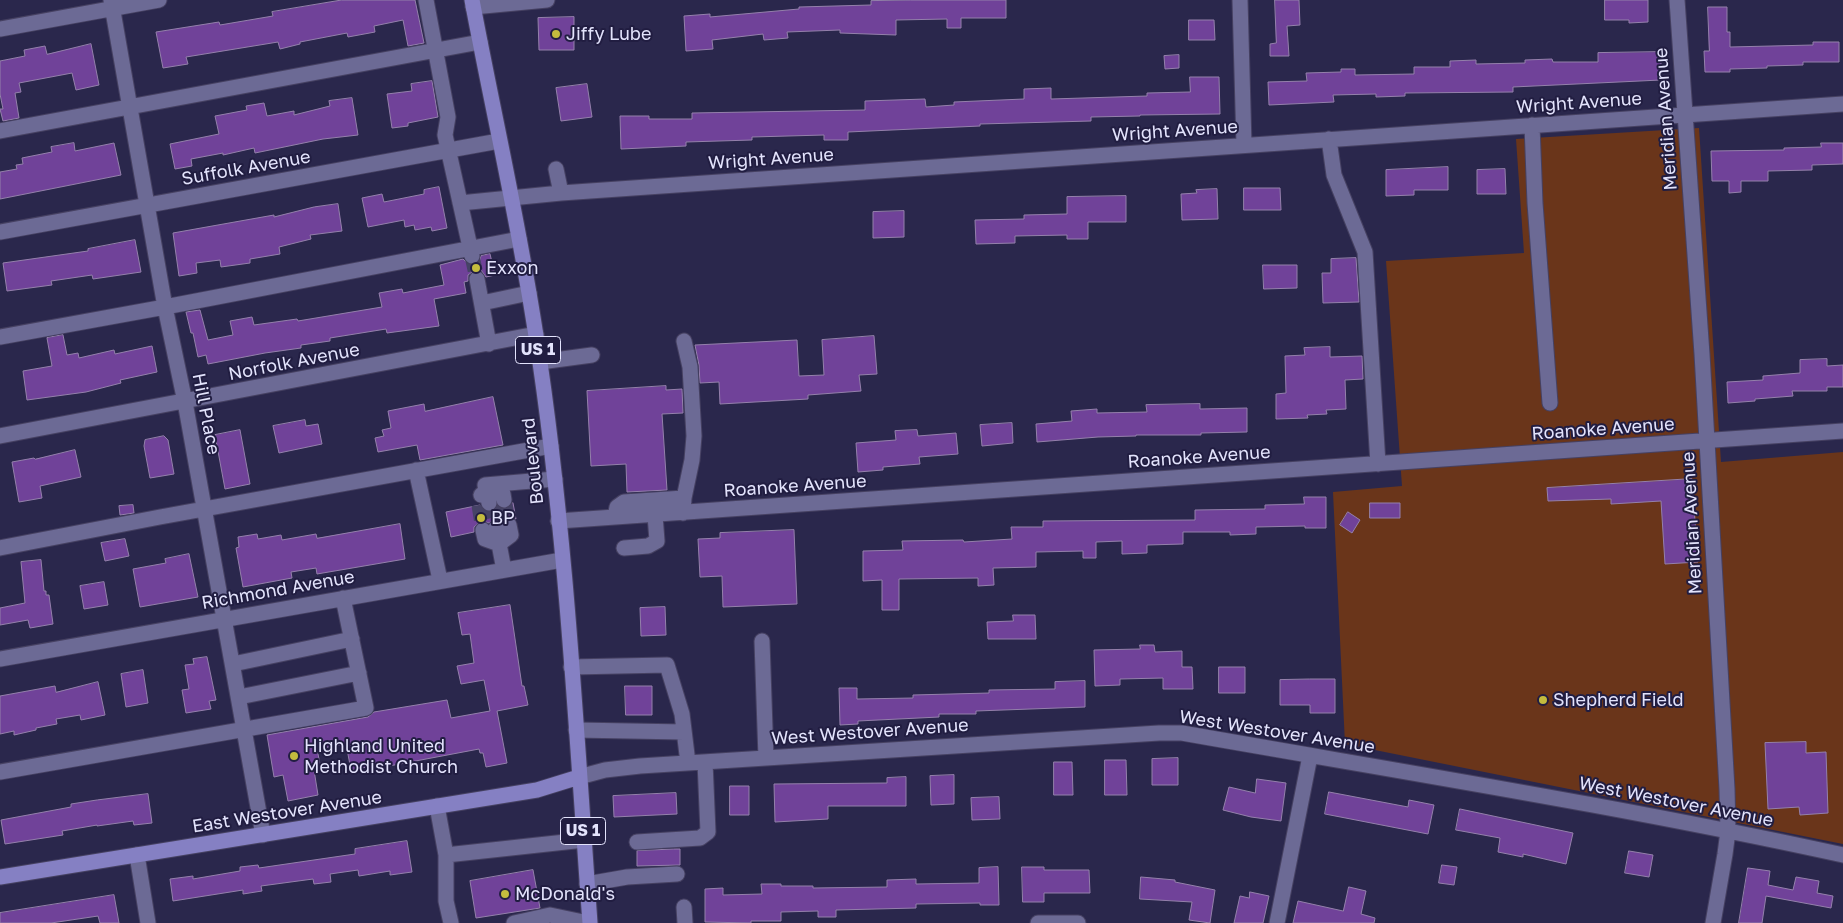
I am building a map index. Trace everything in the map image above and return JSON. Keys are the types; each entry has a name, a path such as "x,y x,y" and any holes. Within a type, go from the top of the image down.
{"main road":[{"name":"Boulevard","path":"472,3 529,293 551,446 580,777 589,923"},
{"name":"East Westover Avenue","path":"0,877 537,790 553,787 580,777"}],"street":[{"path":"0,29 111,4 159,0"},
{"path":"426,0 448,117 445,133 448,150 471,252"},
{"path":"472,3 548,0"},
{"path":"1240,0 1244,145"},
{"name":"Meridian Avenue","path":"1677,0 1702,354 1727,789 1728,831 1726,854 1713,923"},
{"name":"Hill Place","path":"111,4 263,834"},
{"path":"0,131 480,42"},
{"name":"Wright Avenue","path":"460,203 562,193 1843,104"},
{"path":"1532,125 1536,223 1550,402"},
{"path":"1329,139 1334,175 1365,252 1378,464"},
{"name":"Suffolk Avenue","path":"0,232 499,140"},
{"path":"556,170 562,193"},
{"path":"0,337 471,252 519,239"},
{"path":"477,279 489,344"},
{"path":"482,303 529,293"},
{"name":"Norfolk Avenue","path":"0,436 536,334"},
{"path":"615,517 617,507 624,502 684,506 694,436 690,367 684,341"},
{"path":"540,362 592,355"},
{"name":"Roanoke Avenue","path":"558,521 655,515 684,506 1378,464 1843,431"},
{"path":"0,548 551,446"},
{"path":"416,470 440,580"},
{"path":"504,500 503,494 485,500 485,485 555,480"},
{"path":"624,548 648,546 657,541 655,515"},
{"path":"496,528 511,534 499,544 485,539 496,528"},
{"path":"499,544 504,570"},
{"name":"Richmond Avenue","path":"0,659 562,560"},
{"path":"0,772 366,708 343,598"},
{"path":"233,664 352,639"},
{"path":"762,641 766,758"},
{"path":"571,667 667,666 682,714 688,763"},
{"path":"239,697 359,673"},
{"path":"576,730 684,732"},
{"name":"West Westover Avenue","path":"580,777 612,769 688,763 1182,733 1728,831 1843,855"},
{"path":"1278,923 1310,756"},
{"path":"637,842 700,838 708,832 705,762"},
{"path":"437,806 446,855 446,901 451,923"},
{"path":"446,855 584,840"},
{"path":"138,855 148,923"},
{"path":"587,884 627,877 678,874"},
{"path":"684,907 685,923"},
{"path":"514,923 550,915 589,923"},
{"path":"1038,923 1078,923"}],"shaded area":[{"path":"1699,128 1721,462 1843,452 1843,844 1345,744 1333,492 1402,486 1386,261 1524,253 1516,139"}],"building":[{"path":"342,0 415,0 424,43 408,46 403,20 374,26 375,32 348,37 347,33 300,42 300,44 280,49 278,42 186,57 188,64 163,68 156,32 219,22 220,25 273,16 272,12"},
{"path":"1006,0 1006,18 961,18 961,28 947,28 947,19 896,20 896,35 840,33 840,30 787,32 788,38 764,40 763,34 712,40 713,49 686,51 684,16 710,14 710,17 799,9 799,7 871,5 871,1"},
{"path":"1275,0 1299,0 1300,25 1287,26 1289,56 1270,56 1270,44 1276,43"},
{"path":"1605,0 1648,0 1648,22 1629,23 1629,20 1605,20"},
{"path":"1708,7 1727,7 1727,32 1730,32 1730,47 1813,45 1813,42 1839,42 1839,62 1803,62 1803,65 1730,69 1730,72 1705,72 1704,51 1709,51"},
{"name":"Jiffy Lube","path":"574,17 574,50 539,50 538,18"},
{"path":"1189,20 1214,20 1215,40 1189,40"},
{"path":"91,44 99,85 76,90 72,73 19,83 21,92 15,93 19,118 3,121 0,109 3,109 0,94 0,61 25,56 24,50 45,46 47,54"},
{"path":"1661,52 1661,80 1513,87 1513,92 1405,93 1405,96 1376,97 1376,94 1333,95 1334,102 1269,105 1268,82 1307,81 1306,73 1341,72 1341,69 1355,69 1355,75 1414,74 1414,67 1450,67 1450,61 1476,60 1476,64 1525,63 1525,60 1552,59 1553,62 1598,62 1598,53"},
{"path":"1179,55 1179,68 1165,69 1164,56"},
{"path":"1190,77 1219,77 1220,114 1091,117 1091,121 980,124 980,126 848,132 848,140 824,140 824,135 752,137 752,140 686,142 686,146 621,149 620,116 649,116 649,119 692,119 692,113 865,110 865,101 925,99 926,107 954,105 954,102 1024,99 1024,89 1051,88 1051,99 1147,96 1147,93 1190,92"},
{"path":"432,81 438,117 408,123 408,126 392,128 387,94 412,91 411,84"},
{"path":"587,84 592,117 561,121 556,88"},
{"path":"352,98 358,135 323,139 255,153 254,148 223,155 223,153 191,159 192,166 175,169 170,144 219,134 215,116 247,110 246,106 264,103 267,116 294,111 294,115 330,106 329,101"},
{"path":"74,143 75,151 114,143 121,175 0,199 0,172 17,169 16,165 23,164 22,158 52,152 51,147"},
{"path":"1821,143 1843,143 1843,164 1812,165 1812,170 1768,171 1768,181 1741,181 1741,192 1729,193 1729,181 1712,181 1711,151 1784,150 1784,148 1821,147"},
{"path":"1448,167 1448,190 1414,190 1414,195 1386,196 1386,170"},
{"path":"1505,169 1506,194 1477,194 1477,170"},
{"path":"439,187 447,228 432,231 431,227 415,230 414,225 405,227 404,220 368,227 362,198 382,194 384,202 424,194 424,190"},
{"path":"1244,188 1280,188 1281,210 1244,210"},
{"path":"1217,189 1218,219 1182,220 1181,194 1197,193 1196,190"},
{"path":"1126,196 1126,222 1088,222 1088,239 1067,239 1067,235 1015,236 1015,243 976,244 975,220 1024,219 1024,215 1067,214 1067,197"},
{"path":"338,204 342,231 310,235 311,239 279,247 280,254 250,259 250,263 221,267 220,260 196,263 197,273 179,276 173,233 274,215 274,217 314,207"},
{"path":"904,211 904,237 873,238 873,212"},
{"path":"135,240 141,272 93,279 92,275 51,281 52,285 7,291 3,263 88,251 88,249"},
{"path":"490,254 495,275 486,277 481,270 475,270 468,275 468,281 464,282 466,293 434,299 439,326 387,333 386,329 330,338 330,341 301,345 301,348 208,364 206,355 198,357 186,312 200,310 208,340 233,335 230,321 252,317 254,325 297,319 298,321 382,307 379,293 402,289 403,293 444,285 440,265 463,259 469,265 474,265 479,263 481,256"},
{"path":"1356,258 1359,302 1323,303 1322,273 1331,273 1331,259"},
{"path":"1263,265 1297,265 1297,288 1264,289"},
{"path":"63,335 67,355 78,353 79,358 114,350 115,354 152,346 157,372 120,380 121,383 86,392 27,400 23,371 52,366 47,338"},
{"path":"874,336 877,374 859,375 861,391 808,395 808,399 720,404 719,382 700,383 695,345 797,340 799,376 824,375 822,340"},
{"path":"1330,347 1330,357 1362,356 1363,379 1345,380 1346,409 1326,410 1327,414 1307,415 1308,418 1276,419 1276,394 1286,393 1285,356 1305,355 1304,348"},
{"path":"1827,359 1827,366 1843,365 1843,387 1827,387 1827,391 1792,391 1793,396 1728,403 1727,382 1763,380 1763,376 1800,373 1800,360"},
{"path":"666,386 666,390 682,389 683,413 662,414 667,490 627,492 626,464 591,466 587,391"},
{"path":"493,397 503,445 420,460 417,445 378,452 375,438 384,436 382,430 391,428 388,411 424,404 425,411"},
{"path":"1200,404 1200,409 1247,408 1247,432 1201,433 1201,435 1136,435 1037,442 1036,424 1072,421 1071,411 1097,409 1097,413 1147,412 1146,405"},
{"path":"305,420 306,426 318,424 322,444 279,453 273,426"},
{"path":"1012,423 1013,443 982,446 980,425"},
{"path":"240,430 250,484 225,489 215,435"},
{"path":"917,430 918,436 956,433 958,454 919,457 920,464 883,467 883,470 858,472 856,443 896,440 895,431"},
{"path":"164,436 168,440 174,474 150,478 144,446 145,440"},
{"path":"75,450 81,477 40,486 42,498 19,502 12,462"},
{"path":"1692,479 1698,562 1665,564 1661,501 1611,504 1611,499 1548,501 1547,488"},
{"path":"1304,497 1326,497 1326,528 1305,528 1305,526 1256,527 1256,534 1230,535 1230,532 1183,532 1183,544 1147,545 1147,553 1122,554 1122,541 1096,542 1096,558 1083,558 1083,551 1036,552 1036,567 993,568 994,585 978,586 978,578 899,579 899,610 882,610 882,580 863,581 863,551 903,550 902,541 963,540 964,542 1012,539 1011,527 1043,527 1043,521 1195,520 1195,510 1265,509 1265,505 1304,504"},
{"name":"BP","path":"513,503 516,519 508,516 501,520 495,519 489,523 481,521 474,527 474,532 451,537 446,512 480,505 482,510 491,512 498,507 506,509"},
{"path":"1370,503 1400,503 1400,518 1370,518"},
{"path":"133,505 134,513 120,515 119,506"},
{"path":"1348,512 1360,520 1352,533 1340,525"},
{"path":"400,524 405,559 317,574 316,568 291,572 292,578 243,587 236,548 239,547 238,537 257,534 258,539 281,535 282,540 316,534 317,538"},
{"path":"794,530 797,604 723,607 722,576 700,577 698,539 720,538 720,533"},
{"path":"125,539 129,556 105,561 101,543"},
{"path":"189,554 198,597 140,607 133,569 166,563 165,559"},
{"path":"41,560 44,591 46,591 46,595 49,595 53,624 30,628 28,620 0,625 0,608 25,603 21,562"},
{"path":"104,582 108,605 84,609 80,586"},
{"path":"510,605 522,686 524,686 528,705 497,711 507,763 486,767 483,753 480,753 479,749 389,766 388,763 351,770 346,744 317,749 321,769 314,770 318,795 288,801 283,775 274,777 267,735 368,717 374,712 447,700 451,718 490,711 484,680 461,684 457,666 474,663 470,634 462,635 458,613"},
{"path":"665,607 666,635 641,636 640,608"},
{"path":"1013,615 1035,615 1036,639 988,639 987,622 1013,621"},
{"path":"1140,645 1154,645 1155,652 1182,651 1182,667 1192,667 1193,689 1163,689 1163,678 1120,679 1120,685 1095,686 1094,650 1140,649"},
{"path":"207,657 216,700 209,701 211,709 186,713 182,690 189,689 185,665 194,664 193,659"},
{"path":"1219,667 1245,667 1245,693 1219,693"},
{"path":"143,670 148,703 126,707 121,674"},
{"path":"1335,679 1335,713 1310,713 1310,705 1280,705 1280,680"},
{"path":"1085,681 1085,707 976,711 976,714 939,714 939,717 858,721 858,724 840,725 839,688 857,688 857,699 913,698 913,695 989,693 989,690 1055,689 1055,682"},
{"path":"98,682 105,715 81,720 80,715 56,719 57,724 36,728 36,730 14,735 14,731 0,734 0,696 55,686 56,692"},
{"path":"625,686 652,686 652,715 626,715"},
{"path":"1806,742 1806,753 1826,752 1828,813 1800,815 1799,807 1768,809 1765,743"},
{"path":"1178,758 1178,785 1152,785 1152,759"},
{"path":"1105,760 1126,760 1127,795 1105,795"},
{"path":"1054,762 1072,762 1073,795 1054,795"},
{"path":"954,775 954,804 931,805 930,776"},
{"path":"906,777 906,806 828,806 828,819 775,822 774,784 887,783 887,778"},
{"path":"1257,779 1286,783 1281,821 1251,817 1223,810 1229,787 1255,793"},
{"path":"730,786 749,786 749,815 730,815"},
{"path":"1329,792 1408,807 1409,800 1434,805 1428,834 1325,814"},
{"path":"676,793 677,814 614,817 613,796"},
{"path":"148,794 152,823 134,825 133,821 97,825 62,831 63,835 5,844 1,820 71,807 71,804"},
{"path":"999,797 1000,819 972,820 971,798"},
{"path":"1460,809 1573,833 1566,864 1523,854 1523,857 1498,852 1500,838 1456,830"},
{"path":"407,841 412,872 390,875 390,871 359,876 358,870 330,874 331,882 314,884 313,879 261,886 262,891 243,894 243,890 173,901 170,879 193,876 193,879 240,871 240,867 258,865 259,868 355,854 355,849"},
{"path":"680,849 680,865 637,866 637,851"},
{"path":"1629,851 1653,855 1649,877 1625,873"},
{"path":"1442,865 1457,867 1454,885 1439,883"},
{"path":"998,867 999,905 980,905 980,903 916,904 916,908 836,910 836,917 818,917 818,911 781,912 781,921 751,921 751,923 705,922 705,889 723,888 723,895 762,894 761,884 813,886 813,888 887,887 887,880 916,879 916,884 979,883 979,868"},
{"path":"1022,867 1044,867 1044,870 1089,870 1090,893 1044,893 1044,902 1023,902"},
{"path":"1748,868 1770,871 1768,885 1793,890 1796,877 1819,881 1817,893 1833,896 1831,908 1766,896 1762,923 1739,923"},
{"name":"McDonald's","path":"533,870 540,908 476,918 470,881"},
{"path":"1141,877 1175,880 1175,882 1215,890 1210,923 1189,920 1192,902 1140,899"},
{"path":"1349,887 1366,891 1361,914 1375,918 1374,923 1293,923 1298,901 1343,911"},
{"path":"1250,892 1269,896 1263,923 1234,923 1240,896 1249,898"},
{"path":"114,895 119,923 100,923 98,916 51,923 0,923 0,913"}],"tunnel":[{"path":"472,256 477,279"},
{"path":"504,500 509,525"},
{"path":"489,503 496,528"},
{"path":"479,505 483,530"}],"place":[{"name":"Jiffy Lube","path":"556,34"},
{"name":"Exxon","path":"476,268"},
{"name":"BP","path":"481,518"},
{"name":"Shepherd Field","path":"1543,700"},
{"name":"Highland United Methodist Church","path":"294,756"},
{"name":"McDonald's","path":"505,894"}]}
